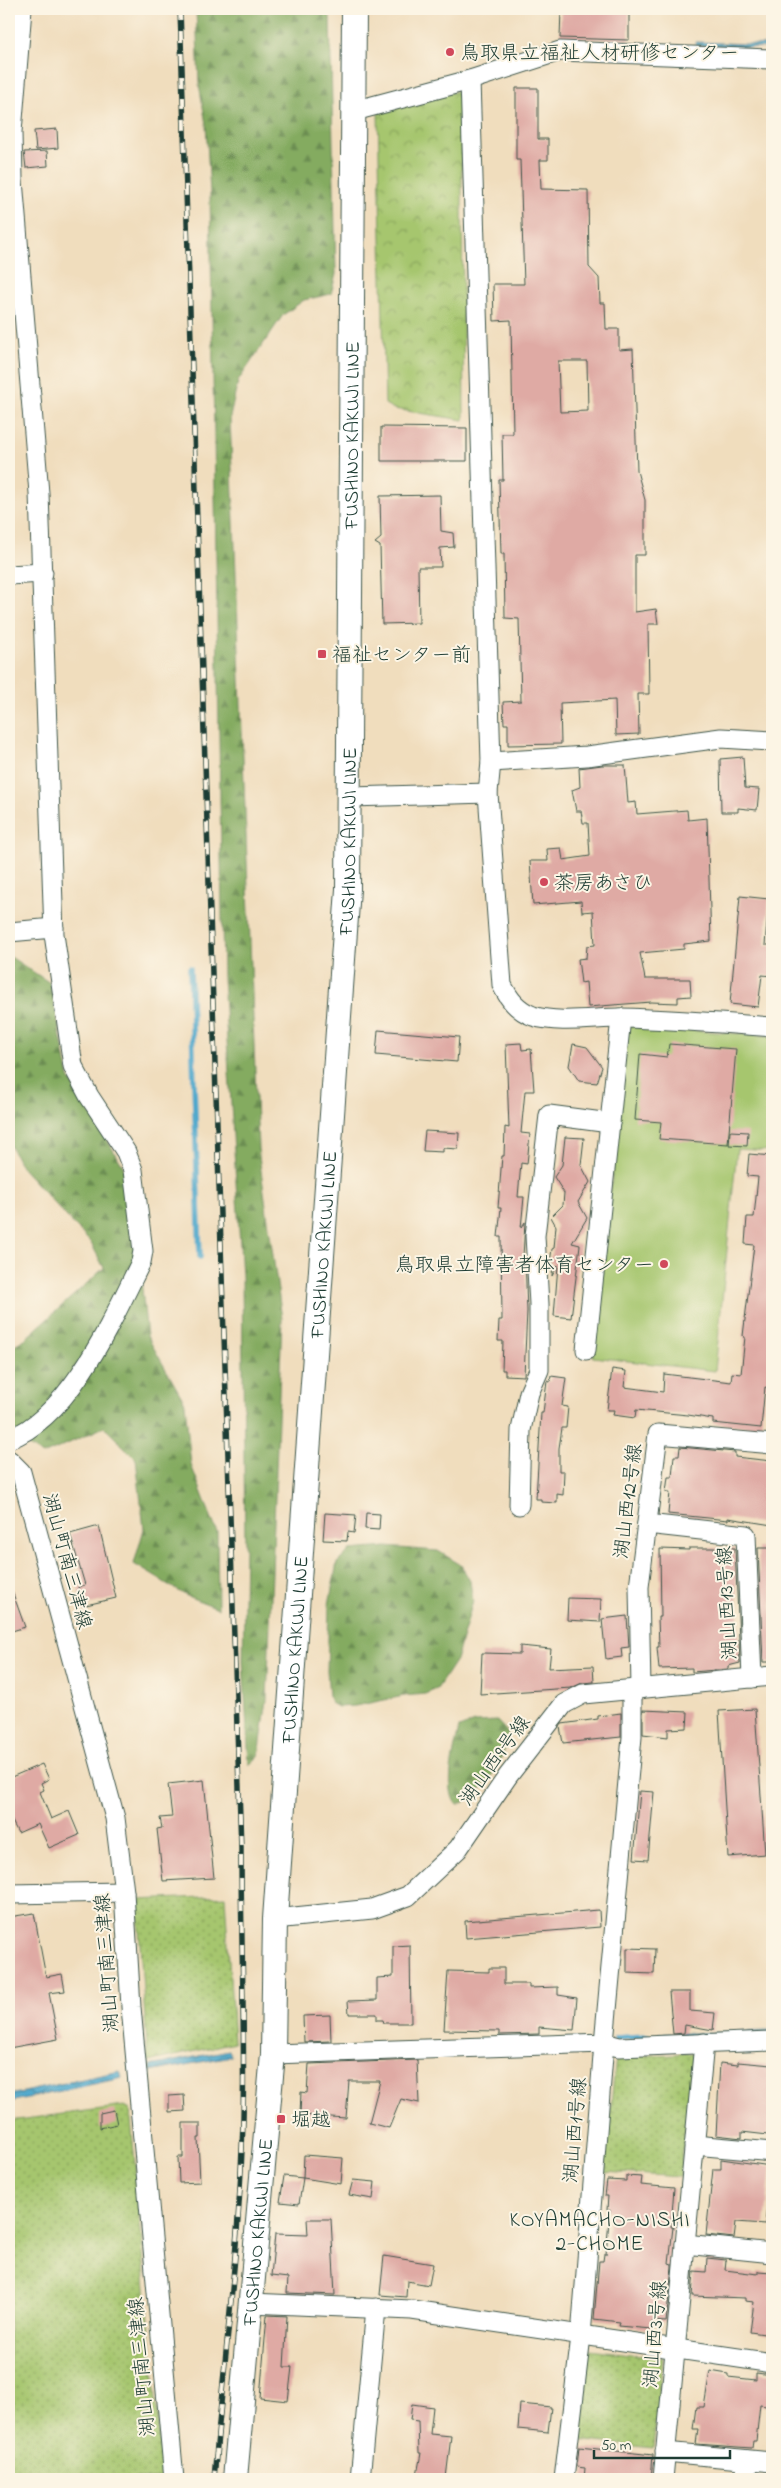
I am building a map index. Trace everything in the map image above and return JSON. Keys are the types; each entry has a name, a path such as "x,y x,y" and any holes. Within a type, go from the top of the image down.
{"main road":[{"name":"FUSHINO KAKUJI LINE","path":"235,2479 273,2054 275,1919 348,889 351,797 354,9"}],"street":[{"path":"9,1439 38,1423 70,1388 95,1352 110,1324 141,1262 143,1251 133,1170 126,1152 89,1096 73,1066 54,928 39,493 13,180 12,132 22,9"},
{"path":"354,111 470,80 560,51 772,59"},
{"path":"470,80 491,762 488,793 502,985 508,999 518,1008 533,1016 550,1019 621,1018 770,1027"},
{"path":"9,575 43,573"},
{"path":"491,762 586,756 721,738 772,742"},
{"path":"351,797 488,793"},
{"path":"9,932 54,928"},
{"path":"586,1350 621,1018"},
{"path":"519,1505 521,1430 529,1393 539,1370 540,1304 535,1236 549,1115 610,1123"},
{"name":"湖山西12号線","path":"604,2043 637,1689 639,1587 658,1434 772,1444"},
{"name":"湖山町南三津線","path":"9,1460 21,1472 115,1818 124,1892 131,2007 174,2479"},
{"name":"湖山西13号線","path":"646,1524 746,1535 752,1678"},
{"name":"湖山西9号線","path":"275,1919 372,1909 408,1896 458,1849 508,1776 564,1704 583,1694 772,1676"},
{"path":"9,1894 124,1892"},
{"path":"273,2054 604,2043 619,2047 772,2041"},
{"name":"湖山西1号線","path":"564,2479 580,2336 604,2043"},
{"name":"湖山西3号線","path":"663,2479 704,2043"},
{"path":"694,2145 772,2152"},
{"path":"685,2244 772,2253"},
{"path":"251,2303 412,2310 772,2363"},
{"path":"360,2479 376,2308"},
{"path":"665,2452 772,2462"},
{"path":"746,2479 747,2460"}],"green space":[{"path":"196,9 329,9 330,17 336,274 331,294 304,300 283,315 238,381 230,417 258,1149 282,1319 267,1700 259,1756 249,1765 243,1661 245,1547 242,1276 223,978 210,193 206,124 199,84"},
{"path":"461,90 464,420 394,409 385,404 378,113"},
{"path":"9,956 50,983 69,1078 123,1166 138,1250 147,1336 185,1403 191,1465 217,1532 218,1608 187,1596 134,1564 144,1529 136,1459 104,1427 43,1455 9,1434 9,1348 25,1339 104,1268 91,1243 21,1167 9,1143"},
{"name":"鳥取県立障害者体育センター","path":"628,1026 772,1036 772,1151 737,1149 715,1371 593,1357"},
{"path":"386,1547 438,1551 461,1565 470,1581 473,1601 456,1660 437,1689 425,1694 404,1696 355,1706 338,1707 331,1703 327,1671 329,1604 337,1563 350,1550"},
{"path":"497,1721 508,1733 498,1765 492,1776 476,1794 457,1805 453,1798 450,1779 459,1728 475,1722"},
{"path":"225,1896 234,2042 148,2062 137,1900"},
{"path":"693,2053 680,2177 604,2172 616,2057"},
{"path":"125,2106 130,2109 163,2479 9,2479 9,2121"},
{"path":"589,2349 663,2358 653,2448 579,2440"}],"water":[{"path":"696,42 772,45 772,48 695,45"},
{"path":"772,2031 772,2033 659,2037 659,2034"},
{"path":"229,2050 231,2056 151,2072 150,2066"},
{"path":"120,2071 122,2078 9,2102 9,2095"}],"building":[{"path":"561,9 629,9 629,40 560,38"},
{"path":"516,88 538,88 538,139 548,139 548,160 540,160 541,189 588,190 589,267 599,278 600,303 605,303 606,329 619,329 619,350 633,349 637,471 645,500 645,555 635,555 635,612 656,609 658,624 648,624 649,694 638,694 639,734 616,735 615,700 560,703 561,744 508,745 508,724 504,724 503,702 521,701 519,619 505,618 504,554 501,554 499,480 503,480 502,434 513,434 511,320 494,321 493,284 524,284 520,160 516,160","holes":["558,361 587,361 588,411 560,412"]},
{"path":"57,129 58,148 36,150 34,131"},
{"path":"47,151 48,166 26,168 24,152"},
{"path":"381,427 467,428 467,461 381,461"},
{"path":"440,495 441,531 453,533 454,547 440,548 441,567 418,567 419,623 382,624 380,546 375,543 381,538 380,496"},
{"path":"743,757 745,788 759,789 757,810 738,808 738,812 721,812 720,759"},
{"path":"625,765 628,803 636,802 637,814 687,810 688,820 707,818 711,941 684,944 684,949 640,953 645,979 690,979 691,996 678,997 678,1003 651,1002 588,1007 586,982 581,983 578,959 586,958 587,946 595,945 593,911 582,912 581,901 533,905 530,861 548,861 547,849 561,848 563,860 590,856 588,823 583,823 581,811 576,811 572,790 580,787 579,768"},
{"path":"740,896 769,899 765,945 772,945 772,976 762,975 758,1007 730,1004"},
{"path":"378,1030 459,1037 457,1062 376,1055"},
{"path":"521,1043 522,1050 531,1049 534,1091 525,1091 521,1133 530,1134 527,1164 521,1163 518,1197 524,1197 521,1228 525,1222 523,1257 525,1257 527,1311 524,1376 505,1375 505,1370 502,1370 503,1341 498,1341 499,1320 502,1320 501,1237 498,1237 501,1208 498,1208 502,1156 504,1156 505,1127 509,1128 506,1044"},
{"path":"573,1044 587,1047 602,1067 597,1083 579,1081 569,1066"},
{"path":"669,1044 736,1049 728,1144 659,1139 661,1122 635,1120 640,1054 667,1057"},
{"path":"425,1131 459,1133 458,1149 443,1148 443,1152 423,1151"},
{"path":"730,1131 748,1132 747,1146 729,1145"},
{"path":"565,1137 584,1138 581,1165 590,1182 578,1202 587,1218 572,1243 580,1245 571,1318 554,1316 558,1265 552,1276 553,1263 550,1262 552,1249 554,1248 556,1226 551,1217 563,1205 564,1193 554,1177 562,1165"},
{"path":"749,1154 772,1156 772,1282 769,1316 772,1316 770,1335 772,1335 772,1360 769,1388 765,1387 761,1428 713,1423 713,1419 688,1415 636,1410 635,1418 613,1415 614,1410 607,1410 612,1369 626,1371 624,1387 663,1392 664,1374 731,1382 732,1373 741,1374 745,1337 743,1336 754,1245 745,1244 747,1217 754,1217 758,1177 747,1176"},
{"path":"551,1376 566,1378 562,1406 568,1407 566,1428 562,1428 559,1448 559,1471 564,1471 563,1495 557,1494 557,1503 541,1502 541,1499 536,1499 541,1413 543,1413 547,1381 550,1382"},
{"path":"680,1447 735,1452 735,1457 772,1461 772,1525 728,1518 728,1520 668,1514 670,1492 666,1492 668,1477 672,1477 674,1456 679,1456"},
{"path":"325,1513 356,1515 354,1533 348,1532 347,1541 323,1540"},
{"path":"366,1513 380,1514 379,1530 365,1529"},
{"path":"99,1526 116,1598 82,1606 78,1587 85,1585 70,1534"},
{"path":"689,1548 735,1548 740,1663 728,1666 728,1669 692,1672 692,1668 659,1669 657,1647 659,1647 658,1617 661,1617 660,1549 689,1550"},
{"path":"758,1548 772,1548 772,1662 763,1662"},
{"path":"9,1588 11,1588 25,1627 9,1632"},
{"path":"568,1598 601,1599 600,1622 567,1620"},
{"path":"627,1616 629,1647 621,1648 622,1657 606,1659 602,1619"},
{"path":"520,1646 551,1649 549,1668 593,1666 594,1682 582,1683 571,1688 480,1694 482,1653 520,1654"},
{"path":"755,1709 765,1854 728,1857 719,1711"},
{"path":"643,1710 688,1712 687,1728 668,1729 668,1737 643,1734"},
{"path":"621,1713 621,1737 563,1743 560,1727 562,1724 598,1719 598,1716"},
{"path":"42,1764 49,1779 41,1783 44,1790 40,1792 51,1819 69,1811 79,1835 49,1848 38,1824 18,1833 9,1815 9,1778"},
{"path":"204,1780 214,1878 163,1881 157,1829 162,1828 160,1818 172,1817 168,1784"},
{"path":"640,1791 654,1792 648,1860 634,1859"},
{"path":"599,1910 600,1927 466,1938 465,1921"},
{"path":"34,1913 46,1977 62,1974 65,1991 49,1993 58,2039 9,2048 9,1917"},
{"path":"410,1945 411,2023 384,2023 383,2020 377,2020 377,2014 349,2014 348,2001 377,2000 377,1978 393,1977 393,1946"},
{"path":"627,1948 655,1949 654,1974 627,1973"},
{"path":"489,1968 504,1968 504,1984 529,1984 529,1988 558,1987 558,1995 577,1998 574,2030 539,2027 539,2034 499,2035 499,2031 444,2030 448,1971 489,1972"},
{"path":"669,1992 690,1992 690,2011 715,2013 713,2030 685,2025 684,2033 673,2034"},
{"path":"330,2015 331,2041 304,2042 303,2016"},
{"path":"417,2060 419,2103 401,2099 389,2128 369,2123 380,2081 349,2081 346,2118 300,2115 301,2092 307,2093 309,2064"},
{"path":"738,2062 772,2065 770,2101 772,2101 772,2128 769,2128 768,2135 742,2132 742,2138 716,2135 720,2063 738,2065"},
{"path":"184,2095 185,2111 169,2112 169,2096"},
{"path":"114,2110 117,2124 100,2128 100,2113"},
{"path":"183,2123 200,2123 200,2138 198,2138 200,2182 179,2183 178,2157 183,2157"},
{"path":"304,2155 343,2158 341,2184 303,2178"},
{"path":"721,2159 771,2166 765,2224 736,2222 734,2238 706,2235 713,2169 721,2169"},
{"path":"284,2176 303,2178 299,2204 280,2202"},
{"path":"626,2176 642,2177 641,2185 674,2188 671,2227 673,2227 669,2263 672,2264 672,2268 666,2322 652,2321 651,2329 619,2326 620,2322 594,2319 599,2261 603,2261 604,2254 606,2254 610,2210 607,2210 608,2196 605,2196 607,2180 626,2181"},
{"path":"353,2180 375,2182 373,2199 349,2195"},
{"path":"307,2219 331,2219 335,2295 287,2293 288,2278 271,2276 275,2234 308,2235"},
{"path":"384,2256 433,2264 429,2285 407,2281 406,2297 380,2295"},
{"path":"707,2258 726,2260 725,2270 758,2274 758,2271 772,2272 772,2335 750,2332 754,2302 745,2301 745,2298 692,2296 694,2271 706,2272"},
{"path":"267,2315 287,2316 284,2367 292,2367 288,2401 260,2398"},
{"path":"710,2371 728,2374 728,2377 756,2380 756,2373 772,2375 772,2407 760,2405 756,2441 753,2441 752,2448 696,2444 698,2429 693,2429 696,2407 704,2407"},
{"path":"412,2404 433,2407 430,2434 451,2436 446,2478 417,2475 421,2453 419,2453 418,2421 410,2420"},
{"path":"520,2404 551,2407 548,2432 518,2429"},
{"path":"579,2447 653,2455 651,2479 584,2479 585,2468 577,2467"}],"waterway":[{"path":"190,968 200,1257"},
{"path":"616,2038 647,2036"}],"railway":[{"path":"180,9 241,1848 244,2052 239,2210 214,2479"}],"place":[{"name":"鳥取県立福祉人材研修センター","path":"450,52"},
{"name":"福祉センター前","path":"322,654"},
{"name":"茶房あさひ","path":"544,882"},
{"name":"鳥取県立障害者体育センター","path":"664,1264"},
{"name":"堀越","path":"281,2119"}],"district":[{"name":"KOYAMACHO-NISHI 2-CHOME","path":"600,2231"}]}
